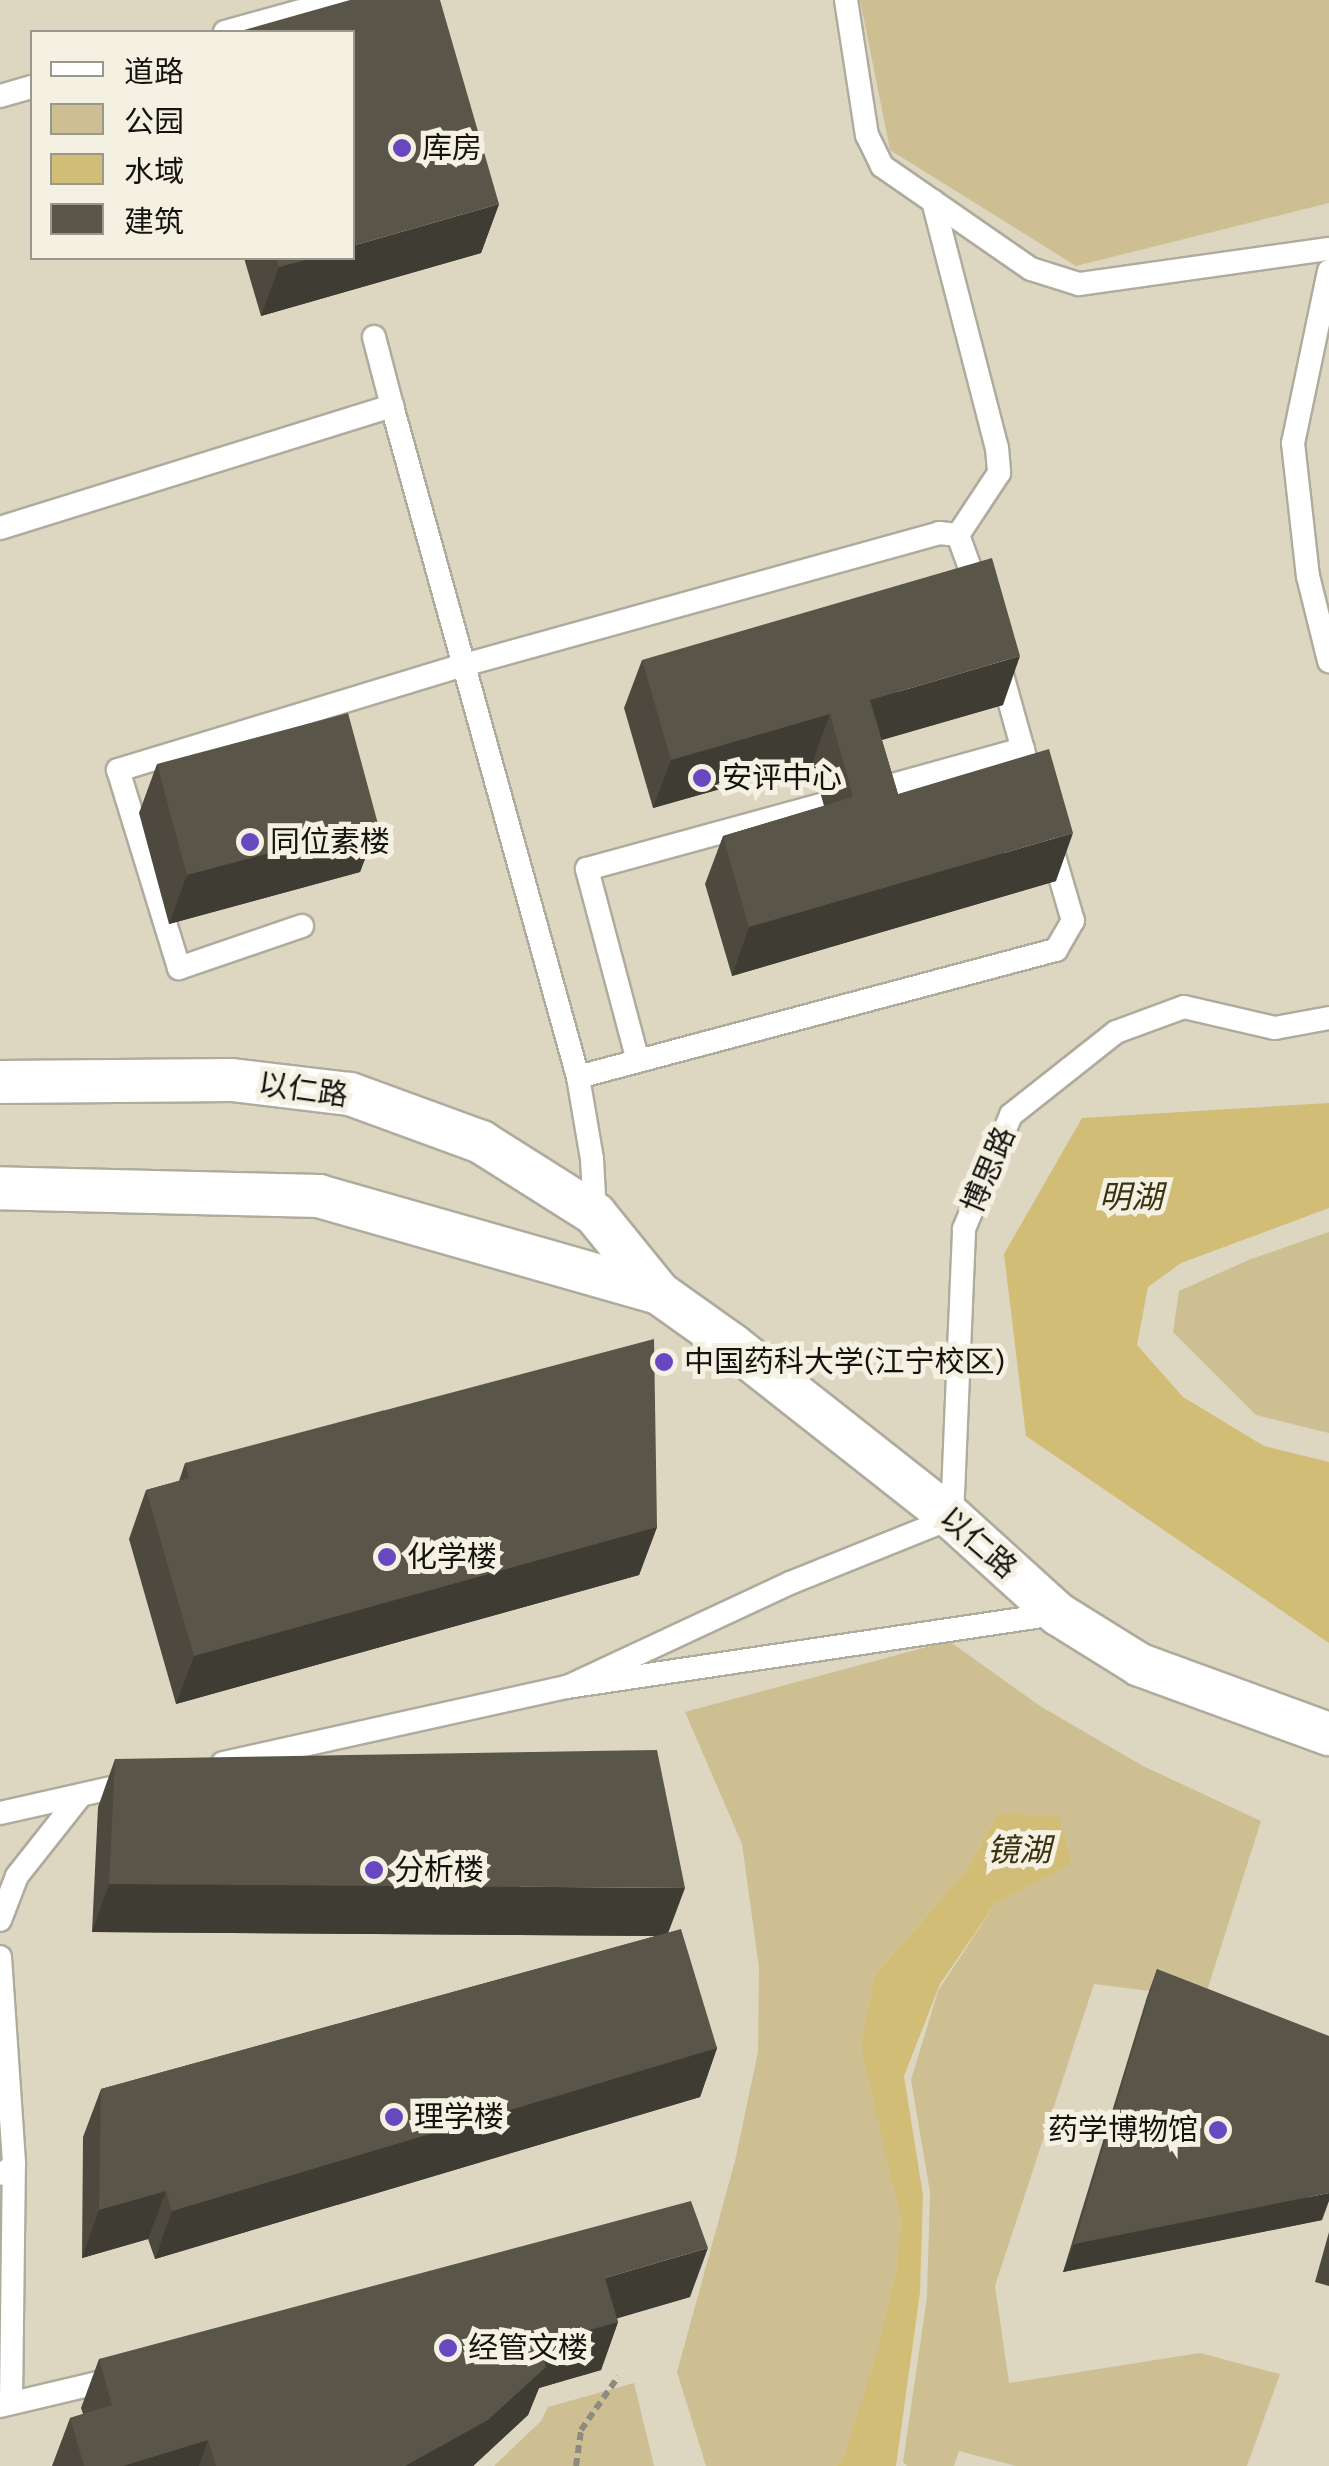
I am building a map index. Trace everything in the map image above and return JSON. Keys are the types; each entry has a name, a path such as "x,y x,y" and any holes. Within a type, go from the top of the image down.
{"street":[{"name":"以仁路","path":"0,1082 232,1080 350,1094 481,1142 595,1214 659,1294 732,1345 952,1518 1058,1614 1140,1666 1329,1734"},
{"name":"以仁路","path":"0,1188 319,1196 659,1294"}],"lane":[{"path":"231,30 305,5 340,0"},
{"path":"846,0 867,135 882,166 1032,268 1079,284 1329,249"},
{"path":"0,96 30,88"},
{"path":"933,201 997,448 998,473 958,535"},
{"path":"1329,271 1293,443 1308,576 1329,662"},
{"path":"374,337 578,1077 592,1159 595,1214"},
{"path":"0,528 392,406"},
{"path":"302,926 178,968 118,770 464,664 939,533 958,535"},
{"path":"578,1077 1056,950 1073,921 958,535"},
{"path":"865,792 1022,748"},
{"path":"638,1061 588,869 824,804"},
{"name":"博思路","path":"952,1518 964,1229 1012,1115 1116,1032 1184,1007 1275,1028 1329,1018"},
{"path":"568,1687 790,1583 952,1518"},
{"path":"198,1769 568,1687 1058,1614"},
{"path":"0,1813 159,1778"},
{"path":"0,1920 17,1876 81,1794"},
{"path":"0,1957 7,2171 5,2404 134,2374"}],"path":[{"path":"576,2466 581,2430 618,2377"}],"shaded area":[{"name":"中国药科大学(江宁校区)","path":"0,0 1329,0 1329,2466 0,2466"}],"green space":[{"path":"860,0 1329,0 1329,203 1076,266 890,150"},
{"path":"1329,1232 1329,1433 1256,1415 1173,1332 1179,1291 1251,1259"},
{"path":"949,1641 1040,1706 1143,1766 1261,1821 1198,2019 1150,1991 1094,1984 995,2286 1009,2383 1200,2353 1280,2374 1247,2466 1016,2466 959,2451 954,2466 907,2466 903,2462 927,2297 930,2192 911,2080 938,1991 995,1904 1070,1864 998,1813 967,1869 875,1975 862,2046 901,2219 896,2271 879,2347 843,2460 836,2466 706,2466 677,2372 735,2161 758,2052 759,1968 742,1844 685,1712"},
{"path":"634,2383 654,2466 494,2466 541,2421 548,2407"}],"water":[{"name":"明湖","path":"1329,1103 1329,1208 1181,1263 1148,1287 1137,1345 1183,1397 1264,1446 1329,1462 1329,1643 1026,1436 1004,1254 1082,1118"},
{"name":"镜湖","path":"998,1813 1059,1817 1071,1864 995,1904 940,1984 904,2076 923,2195 920,2292 896,2466 836,2466 843,2459 879,2346 896,2271 901,2219 861,2046 875,1975 967,1869"}],"building":[{"name":"库房","path":"350,0 440,0 499,204 355,245 355,30 244,30"},
{"path":"277,260 305,260 279,267"},
{"path":"992,558 1020,656 870,700 898,794 1049,749 1073,833 749,927 723,836 853,797 830,714 671,760 642,660"},
{"path":"348,713 378,824 187,875 157,764"},
{"name":"化学楼","path":"654,1339 657,1527 194,1656 146,1490 189,1478 185,1463"},
{"name":"分析楼","path":"657,1750 685,1888 109,1884 115,1759"},
{"name":"理学楼","path":"681,1929 717,2048 172,2211 166,2191 99,2210 101,2089"},
{"name":"药学博物馆","path":"1157,1969 1329,2036 1329,2193 1074,2244"},
{"name":"经管文楼","path":"691,2201 708,2248 605,2278 618,2322 540,2344 546,2367 488,2420 405,2466 216,2466 208,2440 123,2466 84,2466 70,2418 112,2405 99,2359"}],"place":[{"name":"库房","path":"402,148"},
{"name":"安评中心","path":"702,778"},
{"name":"同位素楼","path":"250,842"},
{"name":"中国药科大学(江宁校区)","path":"664,1362"},
{"name":"化学楼","path":"387,1557"},
{"name":"分析楼","path":"374,1870"},
{"name":"理学楼","path":"394,2117"},
{"name":"药学博物馆","path":"1218,2130"},
{"name":"经管文楼","path":"448,2348"}]}
